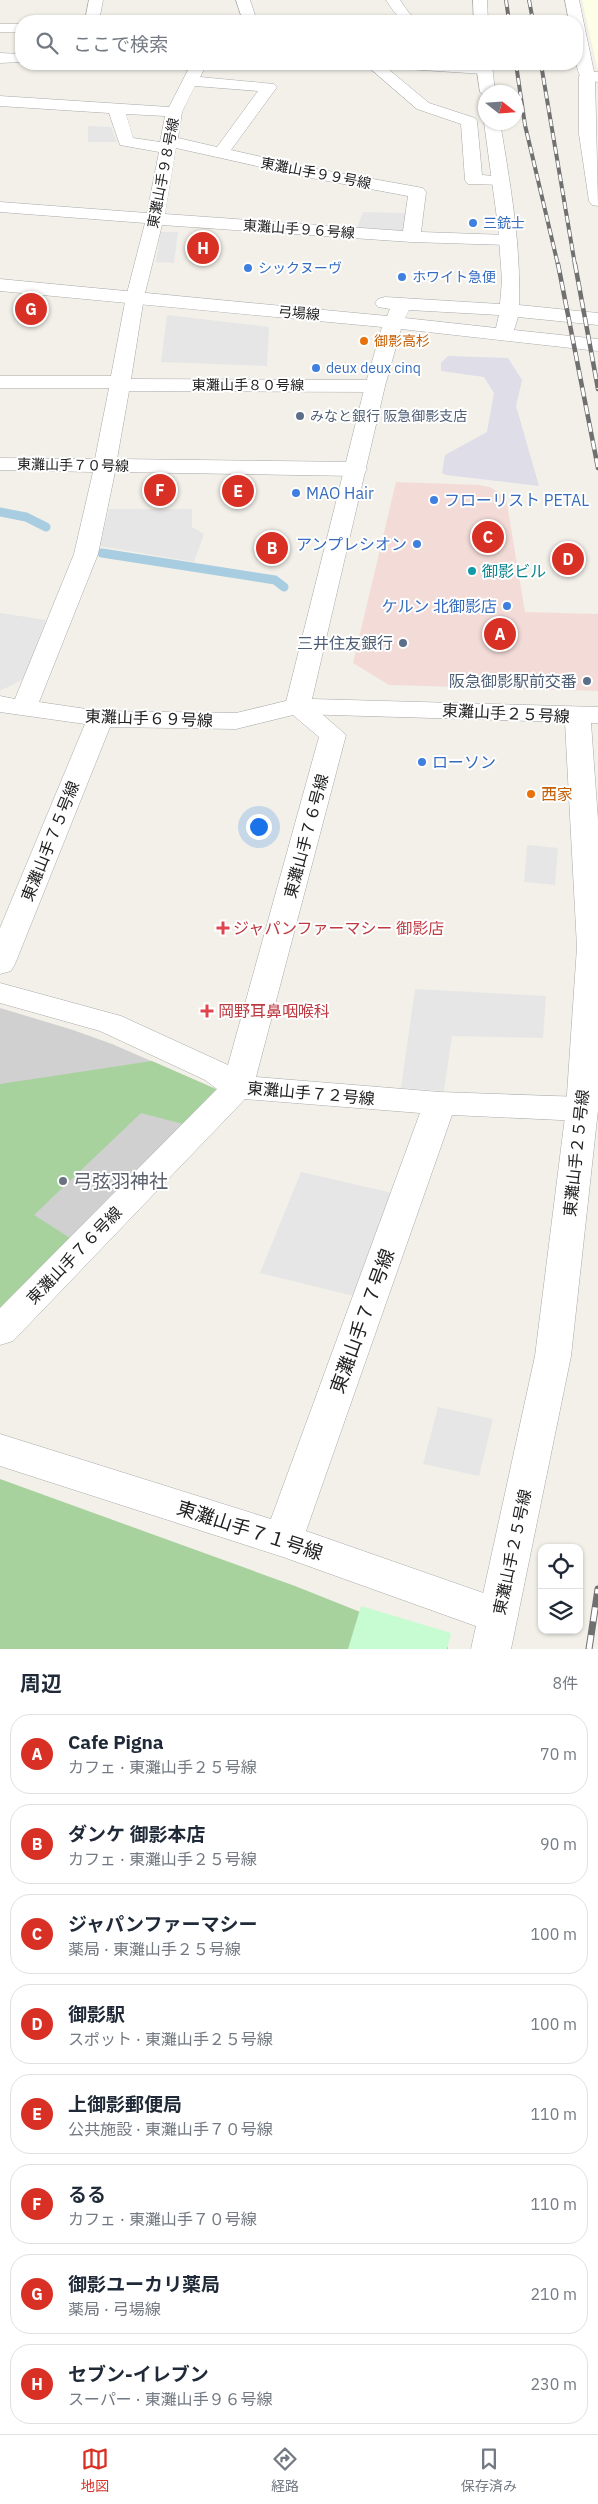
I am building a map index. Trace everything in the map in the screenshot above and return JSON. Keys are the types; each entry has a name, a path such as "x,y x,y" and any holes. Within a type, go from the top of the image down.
{"street":[{"path":"93,15 96,0"},
{"path":"243,0 248,15"},
{"path":"393,0 403,15"},
{"path":"480,0 481,15"},
{"path":"572,0 575,15"},
{"path":"0,28 15,28"},
{"path":"583,46 592,76 588,134 598,201"},
{"path":"0,58 15,58"},
{"path":"196,70 191,81 269,87 220,153"},
{"path":"381,70 423,106 469,121 474,180 500,181"},
{"path":"485,70 487,85"},
{"name":"東灘山手９８号線","path":"12,706 86,554 105,466 137,289 155,219 174,112 191,81"},
{"path":"0,101 174,112"},
{"name":"東灘山手９９号線","path":"116,108 126,142 169,144 417,192 410,238"},
{"path":"493,130 508,240 510,310 504,334"},
{"name":"東灘山手９６号線","path":"0,207 27,207 155,219 410,238 508,240"},
{"name":"弓場線","path":"0,268 137,289 398,313 504,334 598,345"},
{"name":"弓場線","path":"0,286 137,289 188,285"},
{"name":"弓場線","path":"363,301 398,313 510,310 598,318"},
{"path":"298,706 375,386 398,313"},
{"name":"東灘山手８０号線","path":"0,382 375,386"},
{"name":"東灘山手７０号線","path":"0,464 356,469"},
{"name":"東灘山手６９号線","path":"12,706 100,719 236,721 298,706"},
{"name":"東灘山手２５号線","path":"298,706 545,713 588,716 592,947 582,1109 553,1356 495,1633"},
{"name":"東灘山手７６号線","path":"0,1331 238,1087 333,735 298,706"},
{"name":"東灘山手７５号線","path":"0,964 100,719"},
{"name":"東灘山手７２号線","path":"0,993 110,1023 216,1072 238,1087 440,1103 582,1109"},
{"name":"東灘山手７７号線","path":"283,1540 440,1103"},
{"name":"東灘山手７１号線","path":"0,1450 283,1540 495,1633"}],"shaded area":[{"path":"582,0 598,0 598,68 597,67"},
{"path":"88,126 111,127 117,142 88,142"},
{"path":"363,212 406,213 405,230 399,233 356,230"},
{"path":"161,232 178,232 174,263 156,262"},
{"path":"167,315 269,327 267,366 161,362"},
{"path":"448,356 508,358 522,380 516,406 539,486 442,473 445,455 487,432 494,393 484,377 441,371 441,363"},
{"path":"396,482 479,485 490,487 506,498 525,612 598,614 598,691 389,685 353,663"},
{"path":"109,509 192,509 192,527 204,534 194,562 100,546"},
{"path":"0,613 46,620 24,679 0,691"},
{"path":"527,845 558,848 555,885 524,882"},
{"path":"415,989 546,996 543,1038 452,1036 444,1091 401,1088"},
{"name":"弓弦羽神社","path":"0,1008 112,1044 218,1090 0,1308"},
{"path":"301,1172 392,1193 354,1296 260,1273"},
{"path":"438,1407 493,1419 479,1476 423,1464"}],"green space":[{"name":"弓弦羽神社","path":"152,1061 218,1090 183,1124 141,1113 34,1215 70,1238 0,1308 0,1084"},
{"path":"0,1479 295,1586 448,1647 448,1649 0,1649"},
{"path":"361,1606 451,1633 447,1649 348,1649"}],"waterway":[{"path":"0,512 26,517 46,527"},
{"path":"102,553 275,580 284,587"}],"railway":[{"path":"506,0 508,15"},
{"path":"529,0 532,15"},
{"path":"517,70 525,125 558,265"},
{"path":"542,70 575,265"},
{"path":"558,264 598,468"},
{"path":"575,264 598,389"},
{"path":"589,1649 598,1589"}],"place":[{"name":"三銃士","path":"473,223"},
{"name":"セブン-イレブン","path":"203,248"},
{"name":"シックヌーヴ","path":"248,268"},
{"name":"ホワイト急便","path":"402,277"},
{"name":"御影ユーカリ薬局","path":"31,309"},
{"name":"御影高杉","path":"364,341"},
{"name":"deux deux cinq","path":"316,368"},
{"name":"みなと銀行 阪急御影支店","path":"300,416"},
{"name":"るる","path":"160,490"},
{"name":"上御影郵便局","path":"238,491"},
{"name":"MAO Hair","path":"296,493"},
{"name":"フローリスト PETAL","path":"434,500"},
{"name":"ジャパンファーマシー","path":"488,537"},
{"name":"アンプレシオン","path":"417,544"},
{"name":"ダンケ 御影本店","path":"272,548"},
{"name":"御影駅","path":"568,559"},
{"name":"御影ビル","path":"472,571"},
{"name":"ケルン 北御影店","path":"507,606"},
{"name":"Cafe Pigna","path":"500,634"},
{"name":"三井住友銀行","path":"403,643"},
{"name":"阪急御影駅前交番","path":"587,681"},
{"name":"ローソン","path":"422,762"},
{"name":"西家","path":"531,794"},
{"name":"ジャパンファーマシー 御影店","path":"223,928"},
{"name":"岡野耳鼻咽喉科","path":"207,1011"},
{"name":"弓弦羽神社","path":"63,1181"}]}
